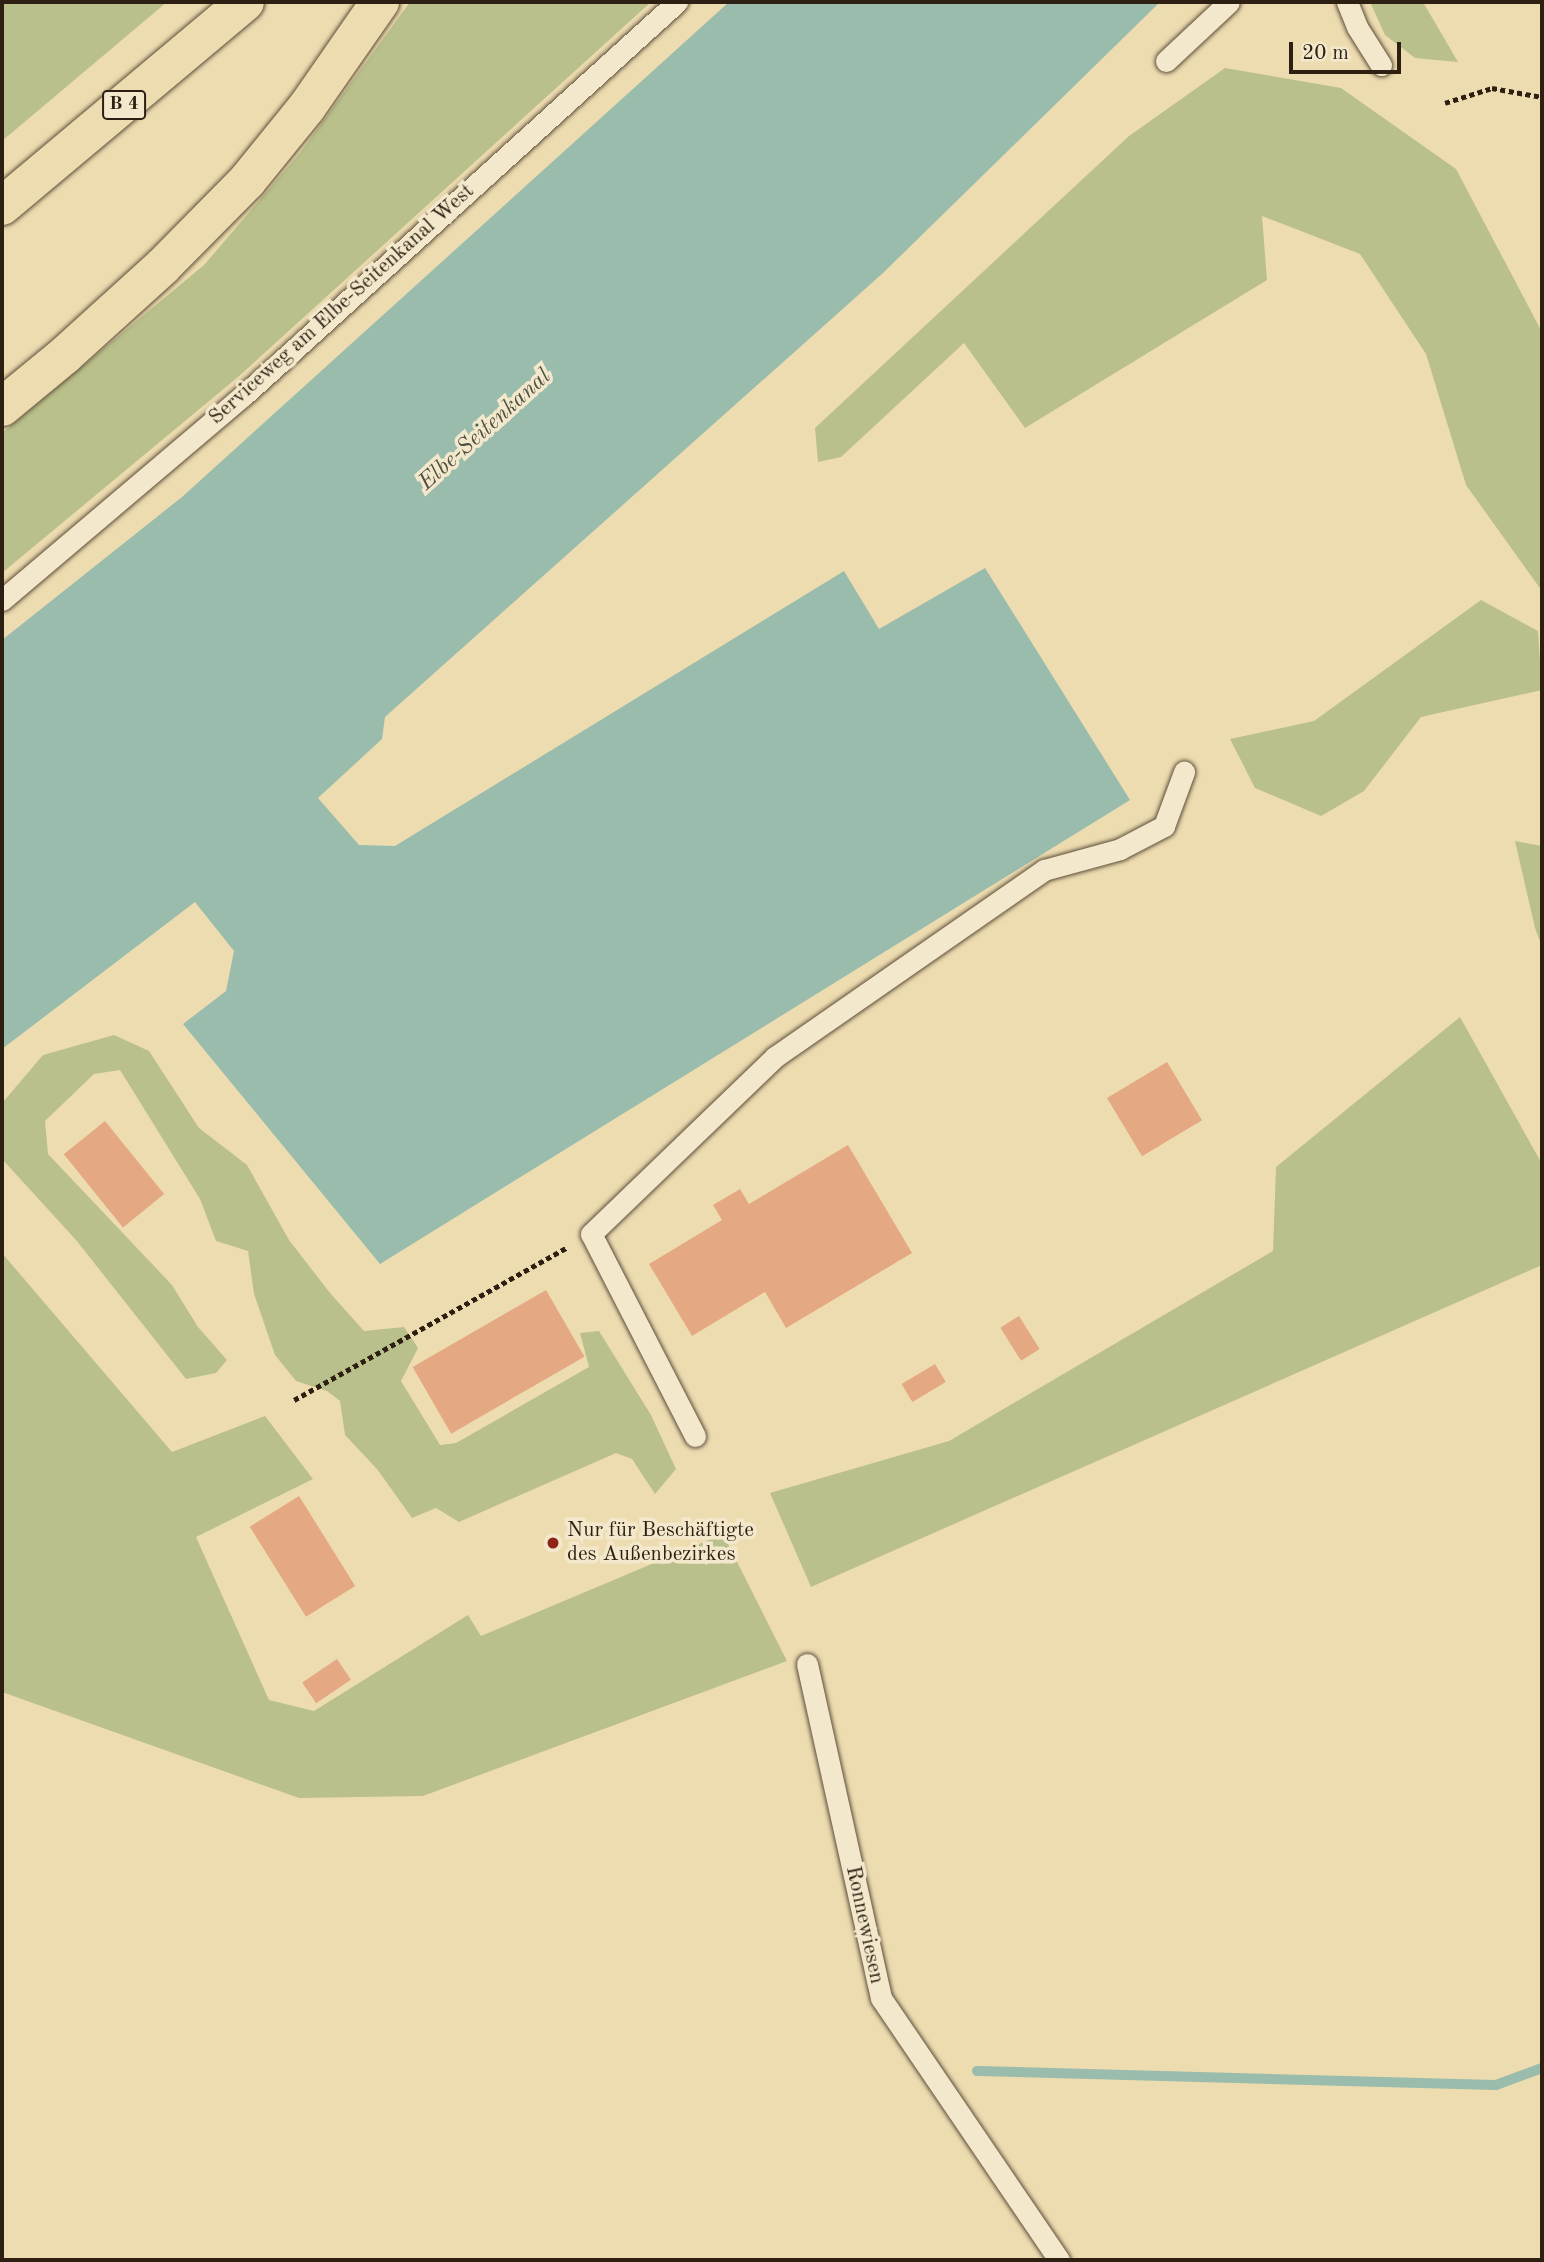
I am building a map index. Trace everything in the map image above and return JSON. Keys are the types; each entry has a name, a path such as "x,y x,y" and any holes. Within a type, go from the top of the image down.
{"highway":[{"name":"B 4","path":"2,206 245,2"},
{"path":"2,407 65,355 163,266 247,181 307,107 380,2"}],"lane":[{"name":"Serviceweg am Elbe-Seitenkanal West","path":"2,600 244,395 677,2"},
{"path":"1166,61 1228,2"},
{"path":"1347,2 1357,27 1381,65"},
{"path":"695,1437 592,1234 775,1056 1044,870 1120,849 1164,826 1184,772"},
{"name":"Ronnewiesen","path":"807,1664 881,1998 1059,2260"}],"path":[{"path":"1444,103 1492,88 1542,97"},
{"path":"295,1400 592,1234"}],"green space":[{"path":"2,2 167,2 2,141"},
{"path":"410,2 651,2 238,377 2,573 2,433 204,265 300,153"},
{"path":"1370,2 1423,2 1458,62 1415,58 1385,35"},
{"path":"1225,68 1341,88 1456,169 1542,332 1542,591 1466,485 1426,354 1360,254 1262,216 1267,280 1025,428 964,343 841,457 818,462 815,428 1129,136"},
{"path":"1481,600 1538,631 1542,690 1421,717 1364,791 1321,816 1255,788 1230,739 1314,721"},
{"path":"1515,841 1542,846 1542,947 1535,928"},
{"path":"1460,1017 1542,1164 1542,1265 811,1587 770,1493 949,1441 1273,1251 1276,1167"},
{"path":"114,1035 149,1051 199,1128 247,1165 289,1240 364,1331 404,1327 418,1348 401,1381 440,1445 456,1443 589,1367 580,1333 599,1331 651,1415 676,1469 655,1494 632,1459 616,1453 459,1522 436,1508 412,1518 377,1469 345,1435 340,1401 327,1391 296,1381 275,1355 254,1294 248,1251 216,1241 200,1199 120,1070 94,1074 45,1121 48,1154 172,1285 198,1327 227,1360 216,1373 186,1379 76,1240 2,1159 3,1102 43,1055"},
{"path":"2,1253 172,1452 265,1416 313,1479 196,1537 269,1700 314,1711 468,1615 481,1636 723,1534 787,1661 423,1796 299,1798 2,1692"}],"water":[{"name":"Elbe-Seitenkanal","path":"729,2 1160,2 883,273 385,717 382,739 318,798 359,845 395,846 844,571 879,629 985,568 1130,800 380,1264 183,1024 226,991 234,951 195,902 2,1049 2,640 182,497"}],"building":[{"path":"1167,1062 1202,1120 1142,1156 1107,1098"},
{"path":"105,1121 164,1194 123,1227 64,1154"},
{"path":"848,1145 912,1253 786,1328 765,1292 692,1336 649,1264 722,1220 713,1205 740,1189 749,1204"},
{"path":"546,1290 584,1357 451,1434 413,1367"},
{"path":"1019,1316 1040,1349 1021,1361 1000,1328"},
{"path":"935,1364 946,1382 912,1402 902,1384"},
{"path":"299,1496 355,1586 306,1617 250,1527"},
{"path":"337,1659 351,1680 316,1703 302,1682"}],"waterway":[{"path":"977,2071 1496,2085 1542,2068"}],"place":[{"name":"Nur für Beschäftigte des Außenbezirkes","path":"553,1543"}]}
